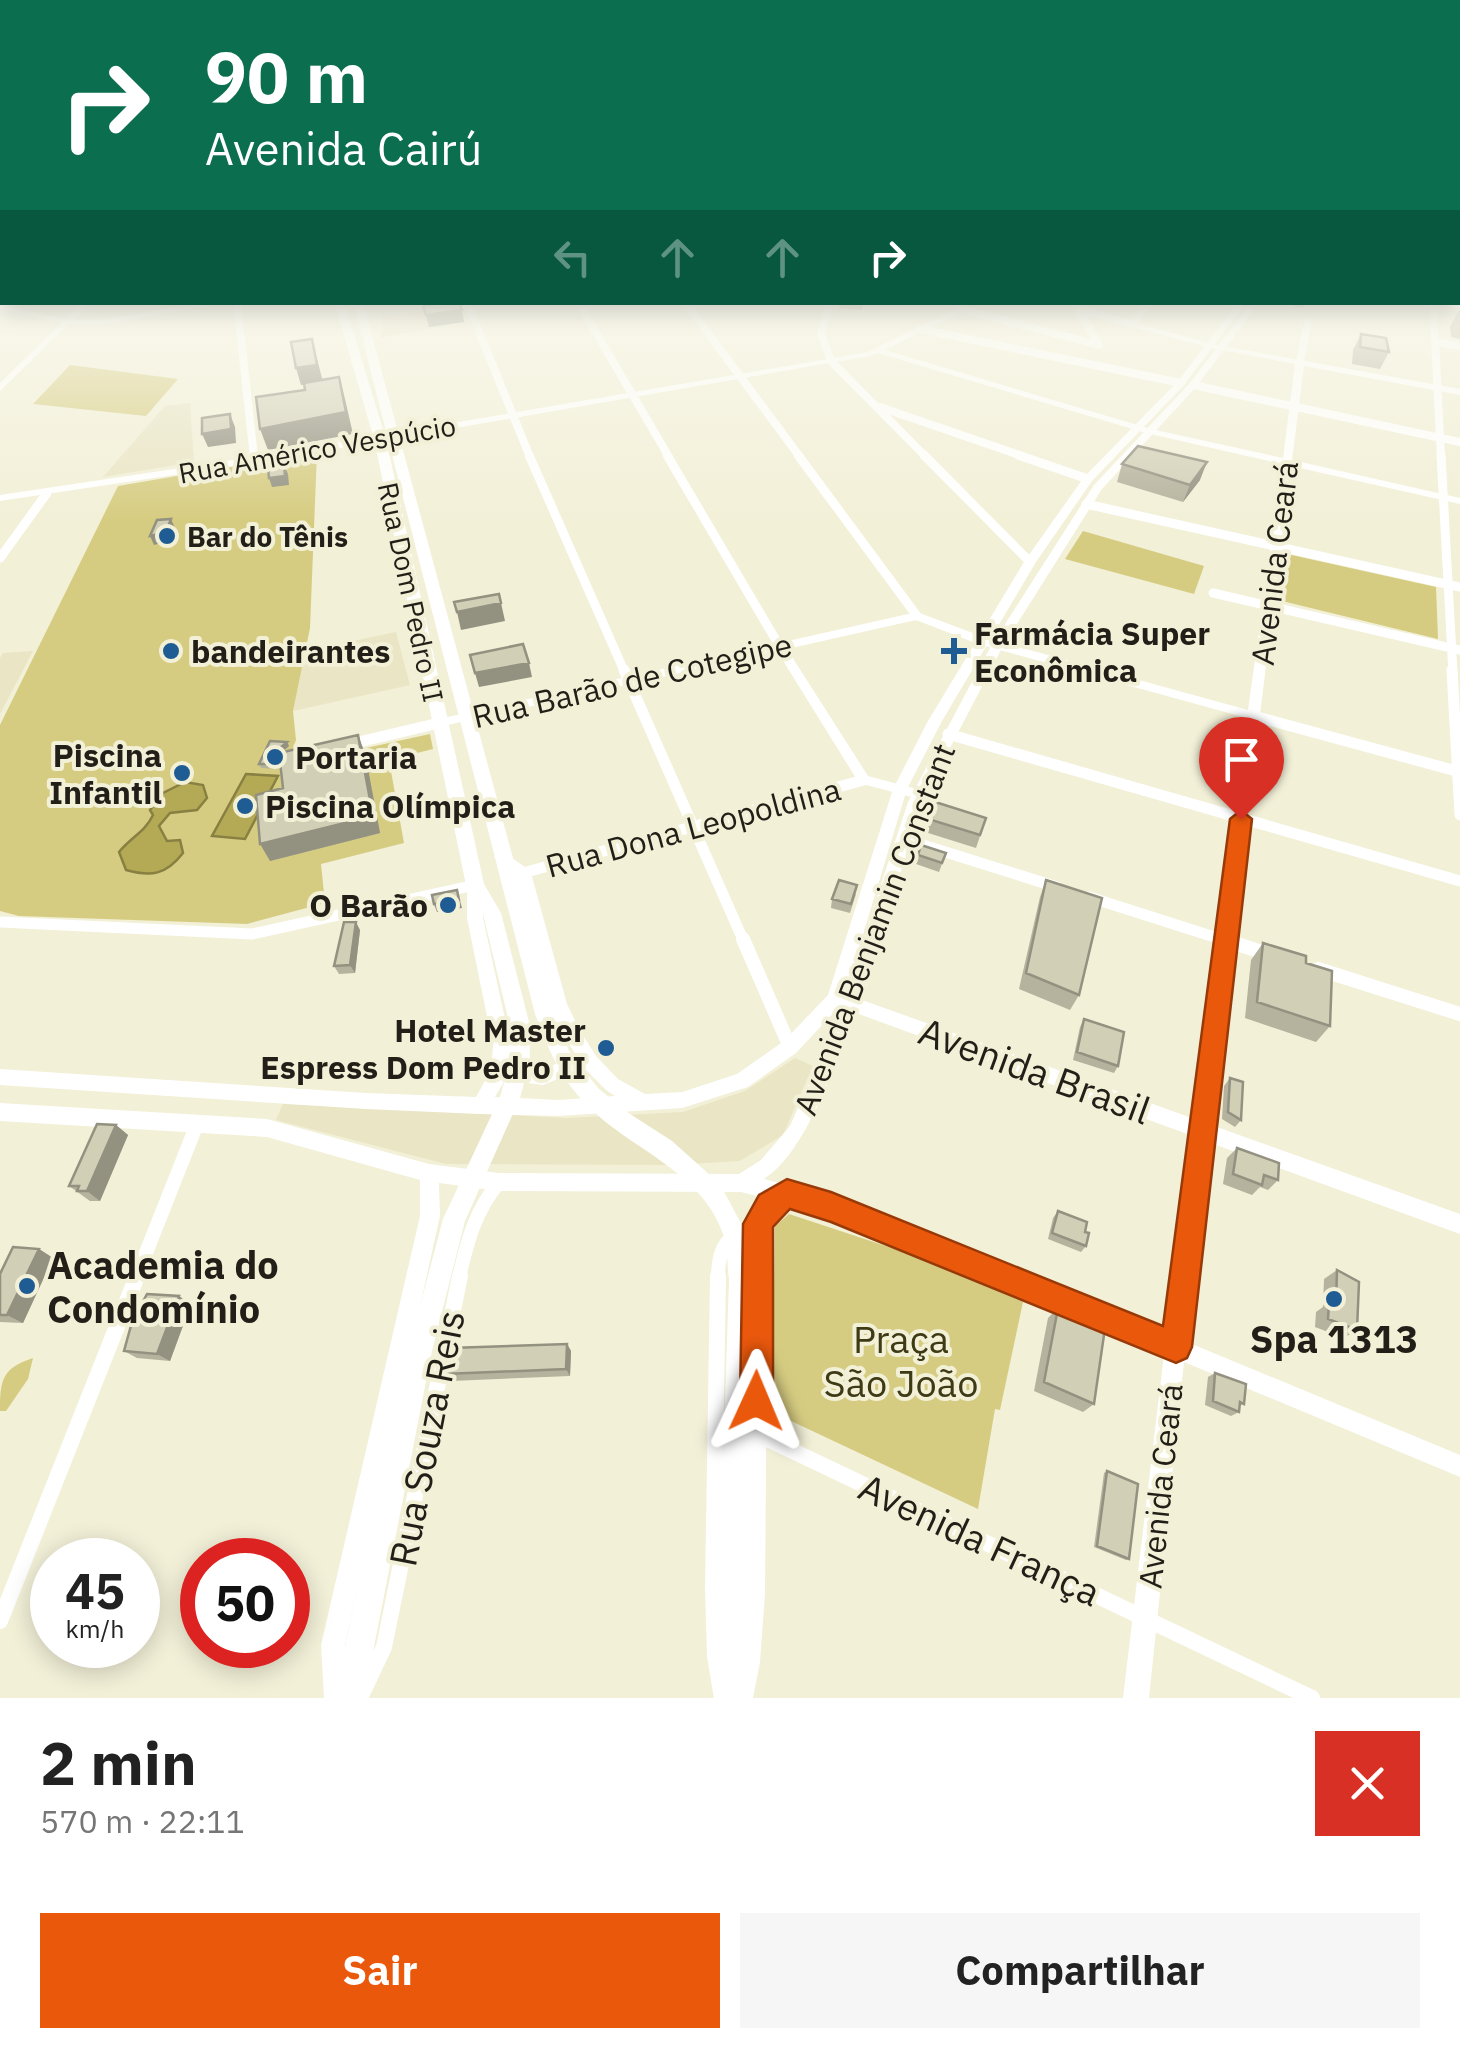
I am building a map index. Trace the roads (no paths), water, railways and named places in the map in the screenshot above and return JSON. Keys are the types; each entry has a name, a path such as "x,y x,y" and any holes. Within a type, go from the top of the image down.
{"main road":[{"name":"Rua Dom Pedro II","path":"361,363 388,438 468,717 515,907 561,1056 590,1094 618,1119 664,1148 712,1192 734,1231 740,1280 730,1698"},
{"name":"Rua Dom Pedro II","path":"372,363 439,723 475,885 475,918 499,1024 500,1071"},
{"name":"Avenida Benjamin Constant","path":"741,1183 768,1166 796,1132 919,794 948,734 997,646 1086,504 1197,363"},
{"name":"Avenida Benjamin Constant","path":"0,1077 558,1108 682,1100 742,1080 843,1001 900,790 935,721 1030,562 1088,479 1193,386 1211,363"},
{"path":"502,857 522,874 567,1028 603,1080 644,1103"},
{"name":"Rua Dom Pedro II","path":"348,1698 420,1351 454,1219 510,1098 520,1061 519,1022 492,913 475,885"},
{"name":"Avenida Brasil","path":"843,1001 1460,1224"},
{"path":"480,1106 500,1071 543,1077 586,1058"},
{"path":"0,1112 267,1128 429,1172 499,1182 741,1183 787,1194 831,1207 1460,1466"},
{"name":"Avenida Ceará","path":"1136,1698 1200,1130"},
{"name":"Rua Souza Reis","path":"337,1698 333,1645 430,1216 429,1172"},
{"path":"740,1698 748,1662 753,1594 758,1224 769,1206 787,1194"}],"street":[{"path":"0,388 25,363"},
{"path":"244,363 254,460"},
{"path":"491,363 790,1046"},
{"path":"614,363 780,648 864,780 919,794"},
{"path":"730,363 917,616 982,642 1459,772"},
{"name":"Rua Américo Vespúcio","path":"0,498 388,438 817,363"},
{"path":"833,363 1030,562"},
{"path":"912,363 1140,431 1460,504"},
{"path":"1085,363 1180,383"},
{"name":"Avenida Ceará","path":"1200,1130 1300,363"},
{"path":"1311,363 1460,392"},
{"path":"1436,363 1447,584 1455,649 1460,815"},
{"path":"1193,386 1460,442"},
{"path":"876,406 1088,479"},
{"path":"905,434 925,422"},
{"path":"0,558 47,493"},
{"path":"1086,504 1460,587"},
{"path":"1212,593 1455,649"},
{"name":"Rua Barão de Cotegipe","path":"326,749 917,616"},
{"path":"948,734 1460,881"},
{"name":"Rua Dona Leopoldina","path":"522,874 864,780"},
{"path":"904,838 1279,957"},
{"path":"0,922 252,934 475,885"},
{"path":"1297,963 1460,1014"},
{"path":"0,1621 197,1124"},
{"name":"Rua Souza Reis","path":"360,1698 384,1647 468,1237 483,1201 499,1182"},
{"path":"722,1698 715,1656 713,1588 718,1256 720,1243 728,1236 758,1224"},
{"name":"Avenida França","path":"755,1433 1312,1698"}],"place":[{"name":"Bar do Tênis","path":"167,536"},
{"name":"bandeirantes","path":"171,651"},
{"name":"Farmácia Super Econômica","path":"954,651"},
{"name":"Portaria","path":"275,757"},
{"name":"Piscina Infantil","path":"182,773"},
{"name":"Piscina Olímpica","path":"245,806"},
{"name":"O Barão","path":"448,905"},
{"name":"Hotel Master Espress Dom Pedro II","path":"606,1048"},
{"name":"Academia do Condomínio","path":"27,1286"},
{"name":"Spa 1313","path":"1334,1299"}],"park label":[{"name":"Praça São João","path":"901,1360"}]}
